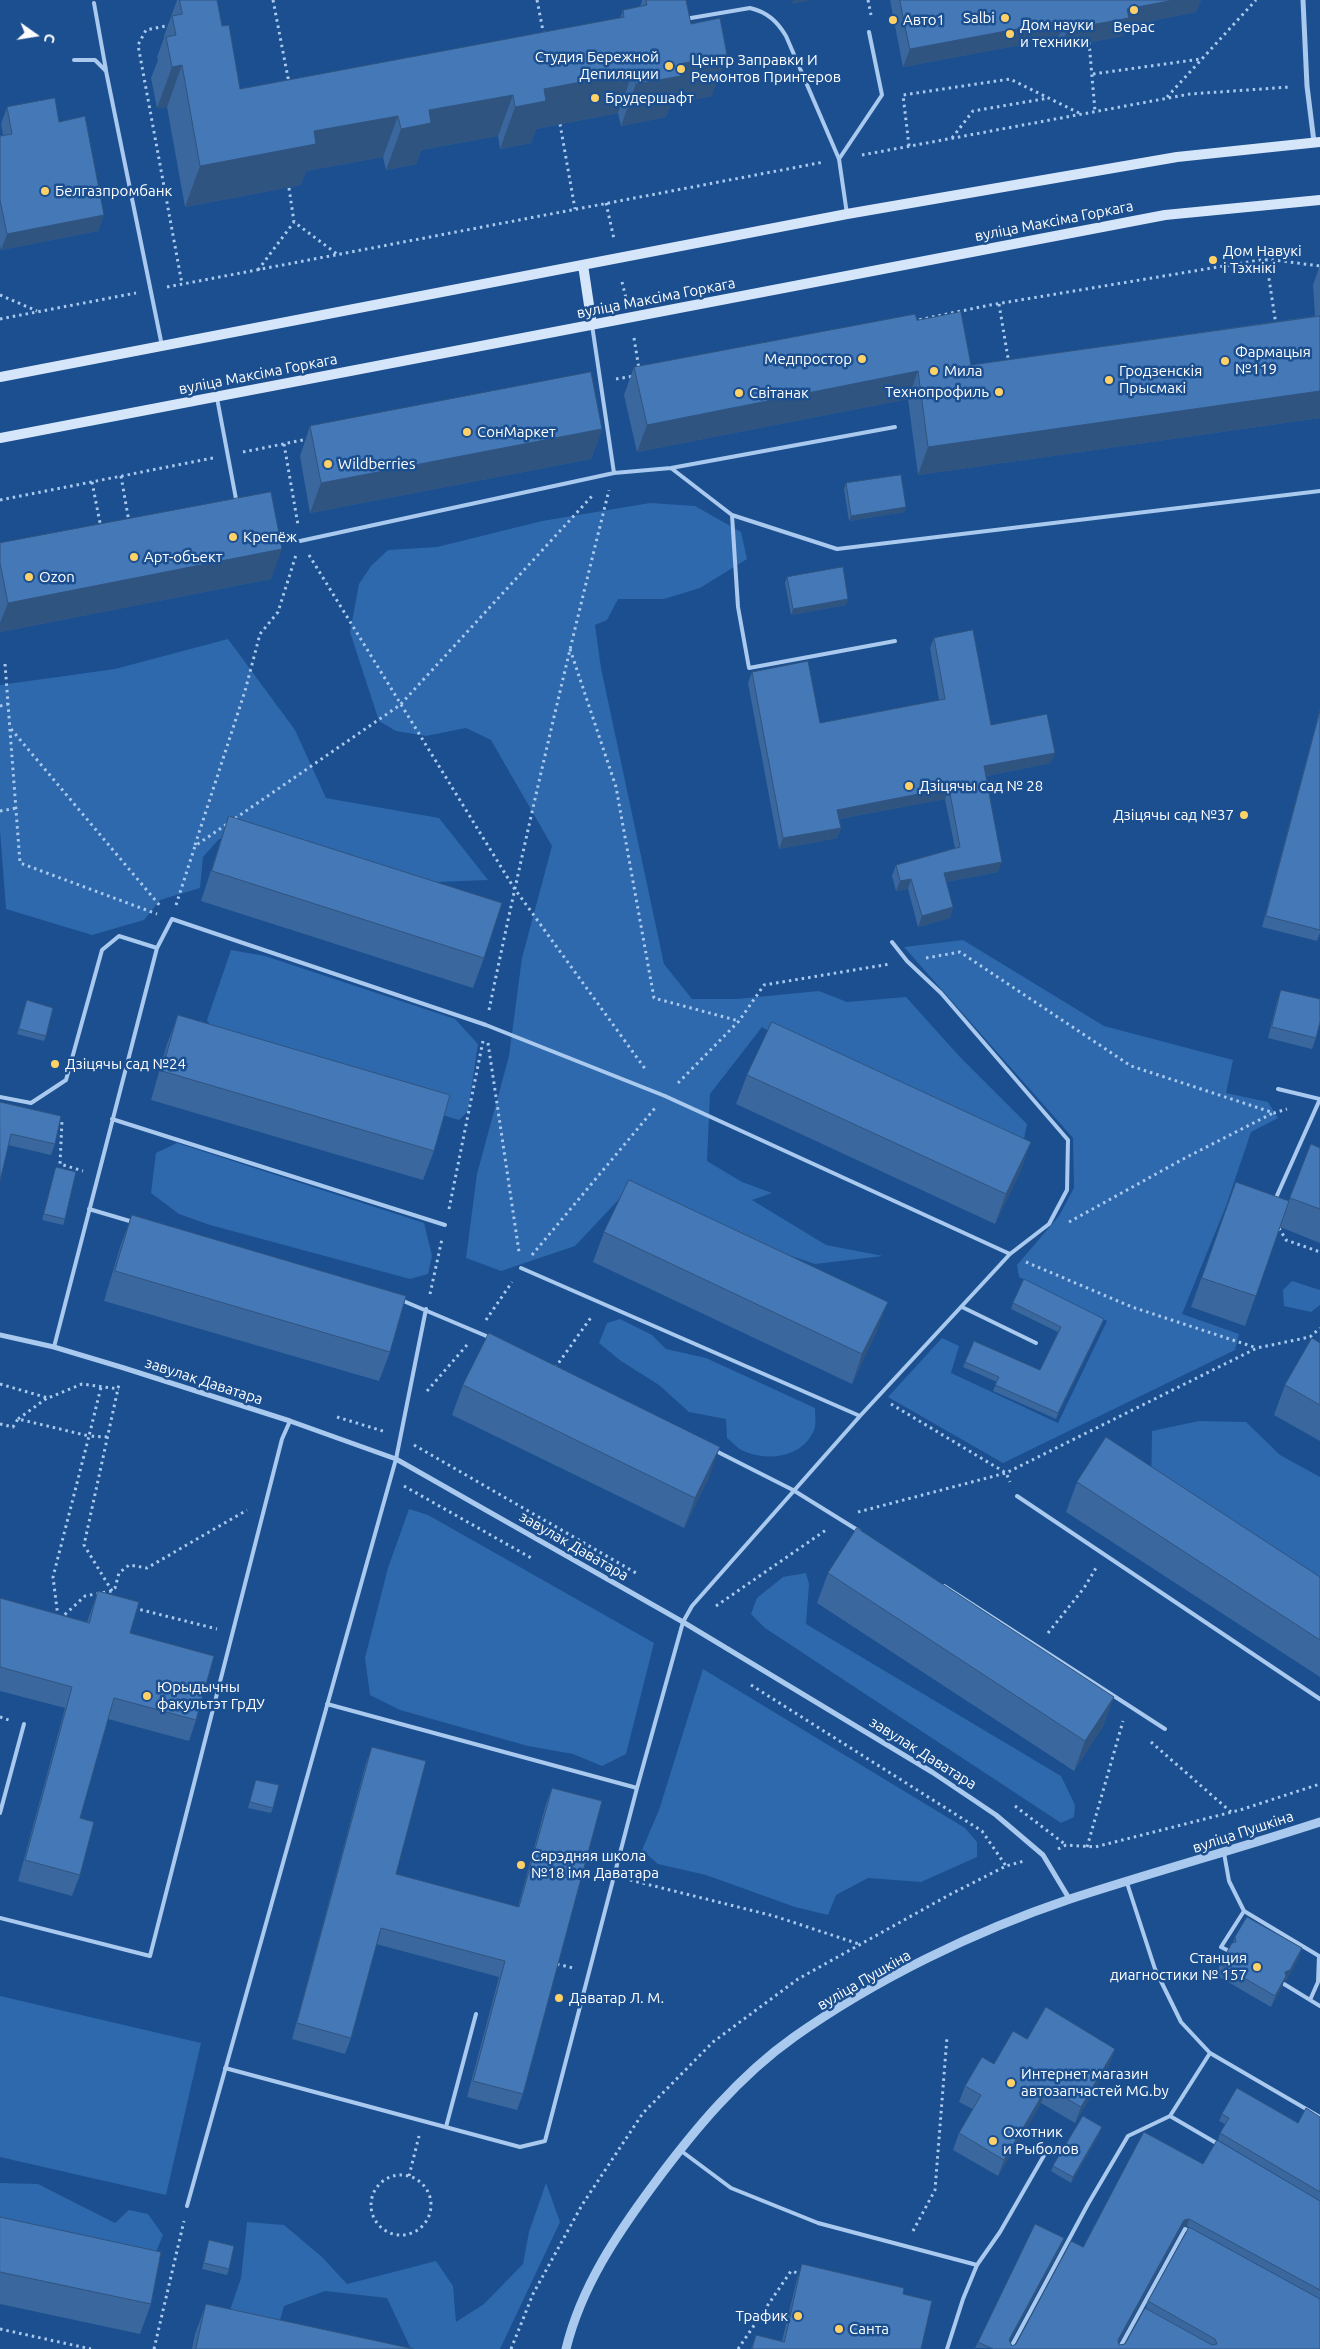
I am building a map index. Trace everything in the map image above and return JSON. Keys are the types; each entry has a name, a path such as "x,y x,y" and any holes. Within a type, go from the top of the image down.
{"main road":[{"path":"0,377 848,214 1177,157 1317,142"},
{"name":"вуліца Максіма Горкага","path":"0,438 1166,215 1320,200"},
{"path":"583,265 592,326"}],"street":[{"path":"1303,0 1307,86 1317,142"},
{"name":"завулак Даватара","path":"0,1335 54,1347 124,1368 396,1459 683,1622 932,1772 996,1814 1043,1855 1070,1900"},
{"name":"вуліца Пушкіна","path":"566,2349 592,2276 627,2221 680,2150 731,2092 793,2038 884,1981 995,1928 1070,1900 1320,1822"}],"lane":[{"path":"94,3 162,346"},
{"path":"682,20 750,8 759,10 777,21 786,36 839,159 848,214"},
{"path":"839,159 882,95 869,32"},
{"path":"74,60 95,60 106,70"},
{"path":"592,326 614,473"},
{"path":"217,397 236,499"},
{"path":"300,542 614,473 671,468 895,427"},
{"path":"671,468 732,515 837,549 1320,491"},
{"path":"732,515 738,607 749,668 895,641"},
{"path":"54,1347 157,948 172,919 486,1025 665,1096 1010,1254"},
{"path":"0,1097 31,1103 66,1080 102,950 119,936 157,948"},
{"path":"225,2068 520,2147 545,2141 637,1788 683,1622 692,1606 860,1416 879,1398 1010,1254 1049,1224 1067,1190 1068,1140 941,993 907,961 892,942"},
{"path":"1274,1200 1320,1099 1278,1089"},
{"path":"112,1119 446,1225"},
{"path":"89,1209 137,1223"},
{"path":"521,1268 860,1416"},
{"path":"396,1298 495,1340"},
{"path":"962,1308 1036,1343"},
{"path":"187,2206 396,1459 426,1310"},
{"path":"0,1918 150,1956 282,1439 290,1422"},
{"path":"710,1448 794,1490 862,1533"},
{"path":"1017,1496 1320,1699"},
{"path":"938,1581 1165,1729"},
{"path":"327,1704 637,1788"},
{"path":"0,1813 24,1724"},
{"path":"1224,1852 1229,1881 1244,1911 1319,1956 1318,1982 1310,2000"},
{"path":"1127,1882 1155,1970 1180,2022 1210,2053 1320,2117"},
{"path":"1229,1951 1221,1947 1244,1911"},
{"path":"1284,1984 1320,2006"},
{"path":"446,2127 476,2014"},
{"path":"1010,2349 1088,2204 1128,2136 1170,2116 1210,2053"},
{"path":"1170,2116 1220,2146"},
{"path":"680,2150 731,2188 818,2223 977,2266"},
{"path":"947,2349 963,2298 977,2266 1000,2232 1046,2152"},
{"path":"1119,2349 1185,2229 1194,2234"},
{"path":"1141,2310 1149,2314"}],"path":[{"path":"274,0 289,85"},
{"path":"537,0 545,42"},
{"path":"1167,98 1256,0"},
{"path":"173,24 146,30 138,45 182,284"},
{"path":"1089,42 1096,111"},
{"path":"1093,74 1202,59"},
{"path":"909,146 903,95 1010,79 1082,114"},
{"path":"0,319 1167,98 1190,94 1290,87"},
{"path":"952,138 973,111 1050,98"},
{"path":"560,124 574,210"},
{"path":"289,188 294,222 337,254"},
{"path":"606,203 614,242"},
{"path":"258,270 294,222"},
{"path":"1266,259 1277,328"},
{"path":"912,321 999,304 1266,259 1320,266"},
{"path":"622,282 626,298"},
{"path":"0,295 37,311"},
{"path":"999,304 1010,369"},
{"path":"608,380 639,375 634,338"},
{"path":"0,500 313,438"},
{"path":"284,444 300,542 514,888 665,1096"},
{"path":"426,1310 446,1225 514,888 570,648 614,473"},
{"path":"195,846 400,705 614,473"},
{"path":"121,476 130,528"},
{"path":"92,482 102,534"},
{"path":"172,919 245,691 260,634 278,612 300,542"},
{"path":"570,648 616,787 654,998 739,1022"},
{"path":"5,664 20,863 172,919"},
{"path":"0,706 8,704"},
{"path":"11,728 172,919"},
{"path":"0,811 16,808"},
{"path":"404,1418 478,1332 521,1268 665,1096 739,1022 764,985 960,952 1131,1066 1274,1113"},
{"path":"486,1025 521,1268"},
{"path":"1062,1225 1185,1158 1274,1113 1320,1099"},
{"path":"31,1103 62,1121 60,1164 82,1171"},
{"path":"1274,1200 1279,1229 1286,1240 1320,1252"},
{"path":"1010,1254 1132,1307 1257,1348"},
{"path":"555,1369 602,1302"},
{"path":"714,1608 829,1528 838,1517 1006,1473 1257,1348 1310,1337 1320,1328"},
{"path":"112,1591 84,1545 124,1368"},
{"path":"0,1384 48,1398"},
{"path":"0,1424 13,1427 18,1419 48,1398 82,1384 119,1390"},
{"path":"59,1620 53,1577 102,1387"},
{"path":"879,1398 1006,1473 1017,1496"},
{"path":"18,1419 89,1436 108,1438"},
{"path":"390,1479 534,1560"},
{"path":"59,1620 85,1596 110,1593 115,1588 119,1574 129,1565 147,1568 267,1498"},
{"path":"1052,1629 1084,1588 1104,1554"},
{"path":"85,1596 94,1598"},
{"path":"131,1607 232,1633"},
{"path":"50,1618 59,1620"},
{"path":"749,1684 982,1831 1006,1866"},
{"path":"1087,1847 1123,1721"},
{"path":"1011,1804 1066,1845"},
{"path":"613,1881 633,1880 774,1916 860,1944"},
{"path":"905,2246 935,2190 947,2037"},
{"path":"409,2176 422,2121"},
{"path":"399,2174 409,2176 418,2180 428,2192 431,2206 430,2216 416,2231 407,2235 397,2236 387,2233 380,2227 371,2209 371,2199 381,2182 399,2174"},
{"path":"154,2349 187,2206"},
{"path":"738,2349 791,2272 804,2275"},
{"path":"0,2329 91,2349"}],"shaded area":[{"path":"650,503 695,506 741,532 747,559 700,588 664,599 618,599 607,620 595,625 601,668 664,964 692,999 737,999 819,991 847,1002 906,997 960,1057 1027,1124 1020,1158 826,1064 762,1027 710,1094 707,1161 742,1182 772,1193 752,1200 826,1245 883,1256 815,1264 684,1220 623,1195 575,1246 501,1271 466,1258 477,1174 509,1056 522,958 552,846 491,740 466,728 426,736 396,731 379,721 350,632 359,584 371,566 388,550 437,547 542,521"},
{"path":"228,639 295,730 326,798 439,818 488,880 411,883 257,840 219,839 203,857 200,888 160,900 144,920 92,935 6,909 0,830 0,685 115,669"},
{"path":"963,940 1104,1026 1233,1060 1226,1093 1268,1102 1278,1118 1251,1132 1226,1206 1182,1314 1239,1334 1235,1350 1003,1463 888,1397 942,1338 959,1346 951,1373 1058,1423 1107,1321 1019,1277 1017,1265 1059,1216 1074,1188 1073,1138 904,947"},
{"path":"231,950 265,956 455,1019 478,1044 468,1111 459,1120 225,1049 207,1020"},
{"path":"177,1143 424,1223 432,1256 428,1274 410,1279 210,1225 179,1214 151,1193 156,1153"},
{"path":"1292,1281 1320,1290 1320,1305 1311,1312 1284,1306 1283,1290"},
{"path":"620,1319 652,1335 666,1349 706,1358 815,1408 815,1427 810,1437 804,1445 796,1450 776,1456 756,1455 741,1450 727,1438 726,1419 689,1412 659,1385 621,1361 599,1343 607,1323"},
{"path":"1199,1421 1246,1422 1280,1455 1320,1477 1320,1589 1151,1488 1152,1431"},
{"path":"409,1509 428,1515 654,1643 626,1754 602,1766 573,1754 528,1746 400,1710 370,1695 365,1658 388,1568"},
{"path":"806,1573 809,1584 806,1624 1061,1776 1075,1805 1074,1817 1061,1823 765,1628 751,1614 757,1598 783,1577"},
{"path":"703,1669 965,1828 977,1842 977,1857 921,1882 868,1878 836,1895 828,1915 795,1907 706,1875 658,1864 642,1850 659,1810"},
{"path":"0,1996 201,2043 166,2195 0,2157"},
{"path":"0,2183 38,2184 115,2223 129,2210 148,2214 163,2235 149,2269 0,2220"},
{"path":"546,2183 560,2222 500,2349 411,2349 387,2298 325,2291 284,2306 275,2338 228,2316 241,2278 247,2222 284,2225 322,2257 347,2284 436,2261 453,2286 456,2322 484,2304 523,2264 529,2232"}],"building":[{"path":"180,0 217,0 222,26 229,25 240,89 624,17 623,10 647,5 646,0 686,0 691,24 720,18 727,55 679,64 681,76 636,84 633,72 544,89 546,101 515,107 513,95 429,110 431,123 401,129 398,116 314,131 316,144 200,166 182,65 172,67 166,37 176,35 172,16 182,14"},
{"path":"900,0 1174,0 1127,9 1129,18 1067,30 1065,20 910,49"},
{"name":"Белгазпромбанк","path":"55,98 59,122 85,116 104,215 7,234 0,200 0,136 12,134 7,107"},
{"path":"961,312 971,365 1320,316 1320,391 928,447 918,371 647,425 634,367 915,314 917,320"},
{"path":"591,372 602,429 321,483 310,426"},
{"path":"901,475 906,507 851,516 846,483"},
{"path":"271,492 282,549 8,603 0,563 0,543"},
{"path":"843,567 848,599 793,609 787,577"},
{"path":"973,630 991,725 1047,714 1055,753 984,766 1002,862 944,873 953,907 922,916 911,879 900,881 896,865 960,847 949,788 837,810 841,828 783,838 752,672 808,661 820,723 945,699 934,638"},
{"path":"1320,711 1320,930 1266,916"},
{"path":"229,816 502,903 484,958 212,871"},
{"path":"1281,990 1320,999 1320,1022 1316,1038 1272,1027"},
{"path":"27,1000 53,1008 46,1036 19,1029"},
{"path":"178,1015 450,1095 434,1151 162,1071"},
{"path":"772,1022 1031,1142 1006,1194 747,1075"},
{"path":"0,1102 61,1116 55,1144 11,1134 0,1181"},
{"path":"1311,1144 1320,1148 1320,1209 1290,1198"},
{"path":"56,1167 76,1172 65,1219 44,1214"},
{"path":"629,1180 888,1302 862,1354 604,1232"},
{"path":"1236,1182 1289,1201 1256,1296 1202,1278"},
{"path":"132,1215 406,1296 390,1352 115,1271"},
{"path":"1024,1279 1104,1319 1058,1413 995,1385 999,1377 965,1362 974,1341 1040,1370 1061,1327 1013,1303"},
{"path":"489,1333 720,1447 695,1498 463,1385"},
{"path":"1312,1338 1320,1343 1320,1405 1285,1385"},
{"path":"1106,1437 1320,1577 1320,1640 1077,1482"},
{"path":"857,1528 1114,1697 1085,1741 828,1573"},
{"path":"98,1591 139,1602 130,1633 214,1656 196,1720 114,1698 80,1818 94,1822 80,1875 25,1860 72,1687 0,1667 0,1598 89,1623"},
{"path":"372,1747 426,1761 396,1874 519,1907 552,1788 602,1801 523,2094 473,2081 505,1961 381,1928 351,2038 297,2023"},
{"path":"256,1780 279,1785 273,1808 250,1802"},
{"name":"Станция диагностики № 157","path":"1247,1917 1302,1948 1290,1970 1285,1972 1286,1976 1275,1996 1220,1964 1232,1943 1236,1942 1235,1937"},
{"path":"1046,2007 1115,2049 1081,2107 1047,2087 1004,2160 959,2133 981,2095 965,2086 982,2057 994,2064 1013,2031 1027,2039"},
{"path":"1237,2088 1298,2123 1306,2108 1320,2117 1320,2192 1220,2133 1229,2118 1222,2114"},
{"path":"1083,2116 1102,2127 1073,2177 1053,2166"},
{"path":"1144,2132 1203,2164 1217,2140 1320,2201 1320,2290 1189,2219 1184,2220 1118,2340 1119,2345 1125,2344 1145,2308 1212,2345 1217,2344 1215,2339 1148,2301 1189,2227 1320,2299 1320,2349 993,2349 978,2342 1035,2224 1064,2238 1009,2340 1012,2346 1016,2344 1071,2241 1083,2247"},
{"path":"0,2217 161,2252 151,2304 0,2272"},
{"path":"209,2240 234,2246 229,2269 204,2263"},
{"name":"Санта","path":"802,2264 904,2288 903,2294 932,2301 921,2349 752,2349 756,2335 784,2342"},
{"path":"206,2304 414,2349 196,2349"}],"place":[{"name":"Верас","path":"1134,10"},
{"name":"Salbi","path":"1005,18"},
{"name":"Авто1","path":"893,20"},
{"name":"Дом науки и техники","path":"1010,34"},
{"name":"Студия Бережной Депиляции","path":"669,66"},
{"name":"Центр Заправки И Ремонтов Принтеров","path":"681,69"},
{"name":"Брудершафт","path":"595,98"},
{"name":"Белгазпромбанк","path":"45,191"},
{"name":"Дом Навукі і Тэхнікі","path":"1213,260"},
{"name":"Медпростор","path":"862,359"},
{"name":"Фармацыя №119","path":"1225,361"},
{"name":"Мила","path":"934,371"},
{"name":"Гродзенскія Прысмакі","path":"1109,380"},
{"name":"Технопрофиль","path":"999,392"},
{"name":"Світанак","path":"739,393"},
{"name":"СонМаркет","path":"467,432"},
{"name":"Wildberries","path":"328,464"},
{"name":"Крепёж","path":"233,537"},
{"name":"Арт-объект","path":"134,557"},
{"name":"Ozon","path":"29,577"},
{"name":"Дзіцячы сад № 28","path":"909,786"},
{"name":"Дзіцячы сад №37","path":"1244,815"},
{"name":"Дзіцячы сад №24","path":"55,1064"},
{"name":"Юрыдычны факультэт ГрДУ","path":"147,1696"},
{"name":"Сярэдняя школа №18 імя Даватара","path":"521,1865"},
{"name":"Станция диагностики № 157","path":"1257,1967"},
{"name":"Даватар Л. М.","path":"559,1998"},
{"name":"Интернет магазин автозапчастей MG.by","path":"1011,2083"},
{"name":"Охотник и Рыболов","path":"993,2141"},
{"name":"Трафик","path":"798,2316"},
{"name":"Санта","path":"839,2329"}]}
